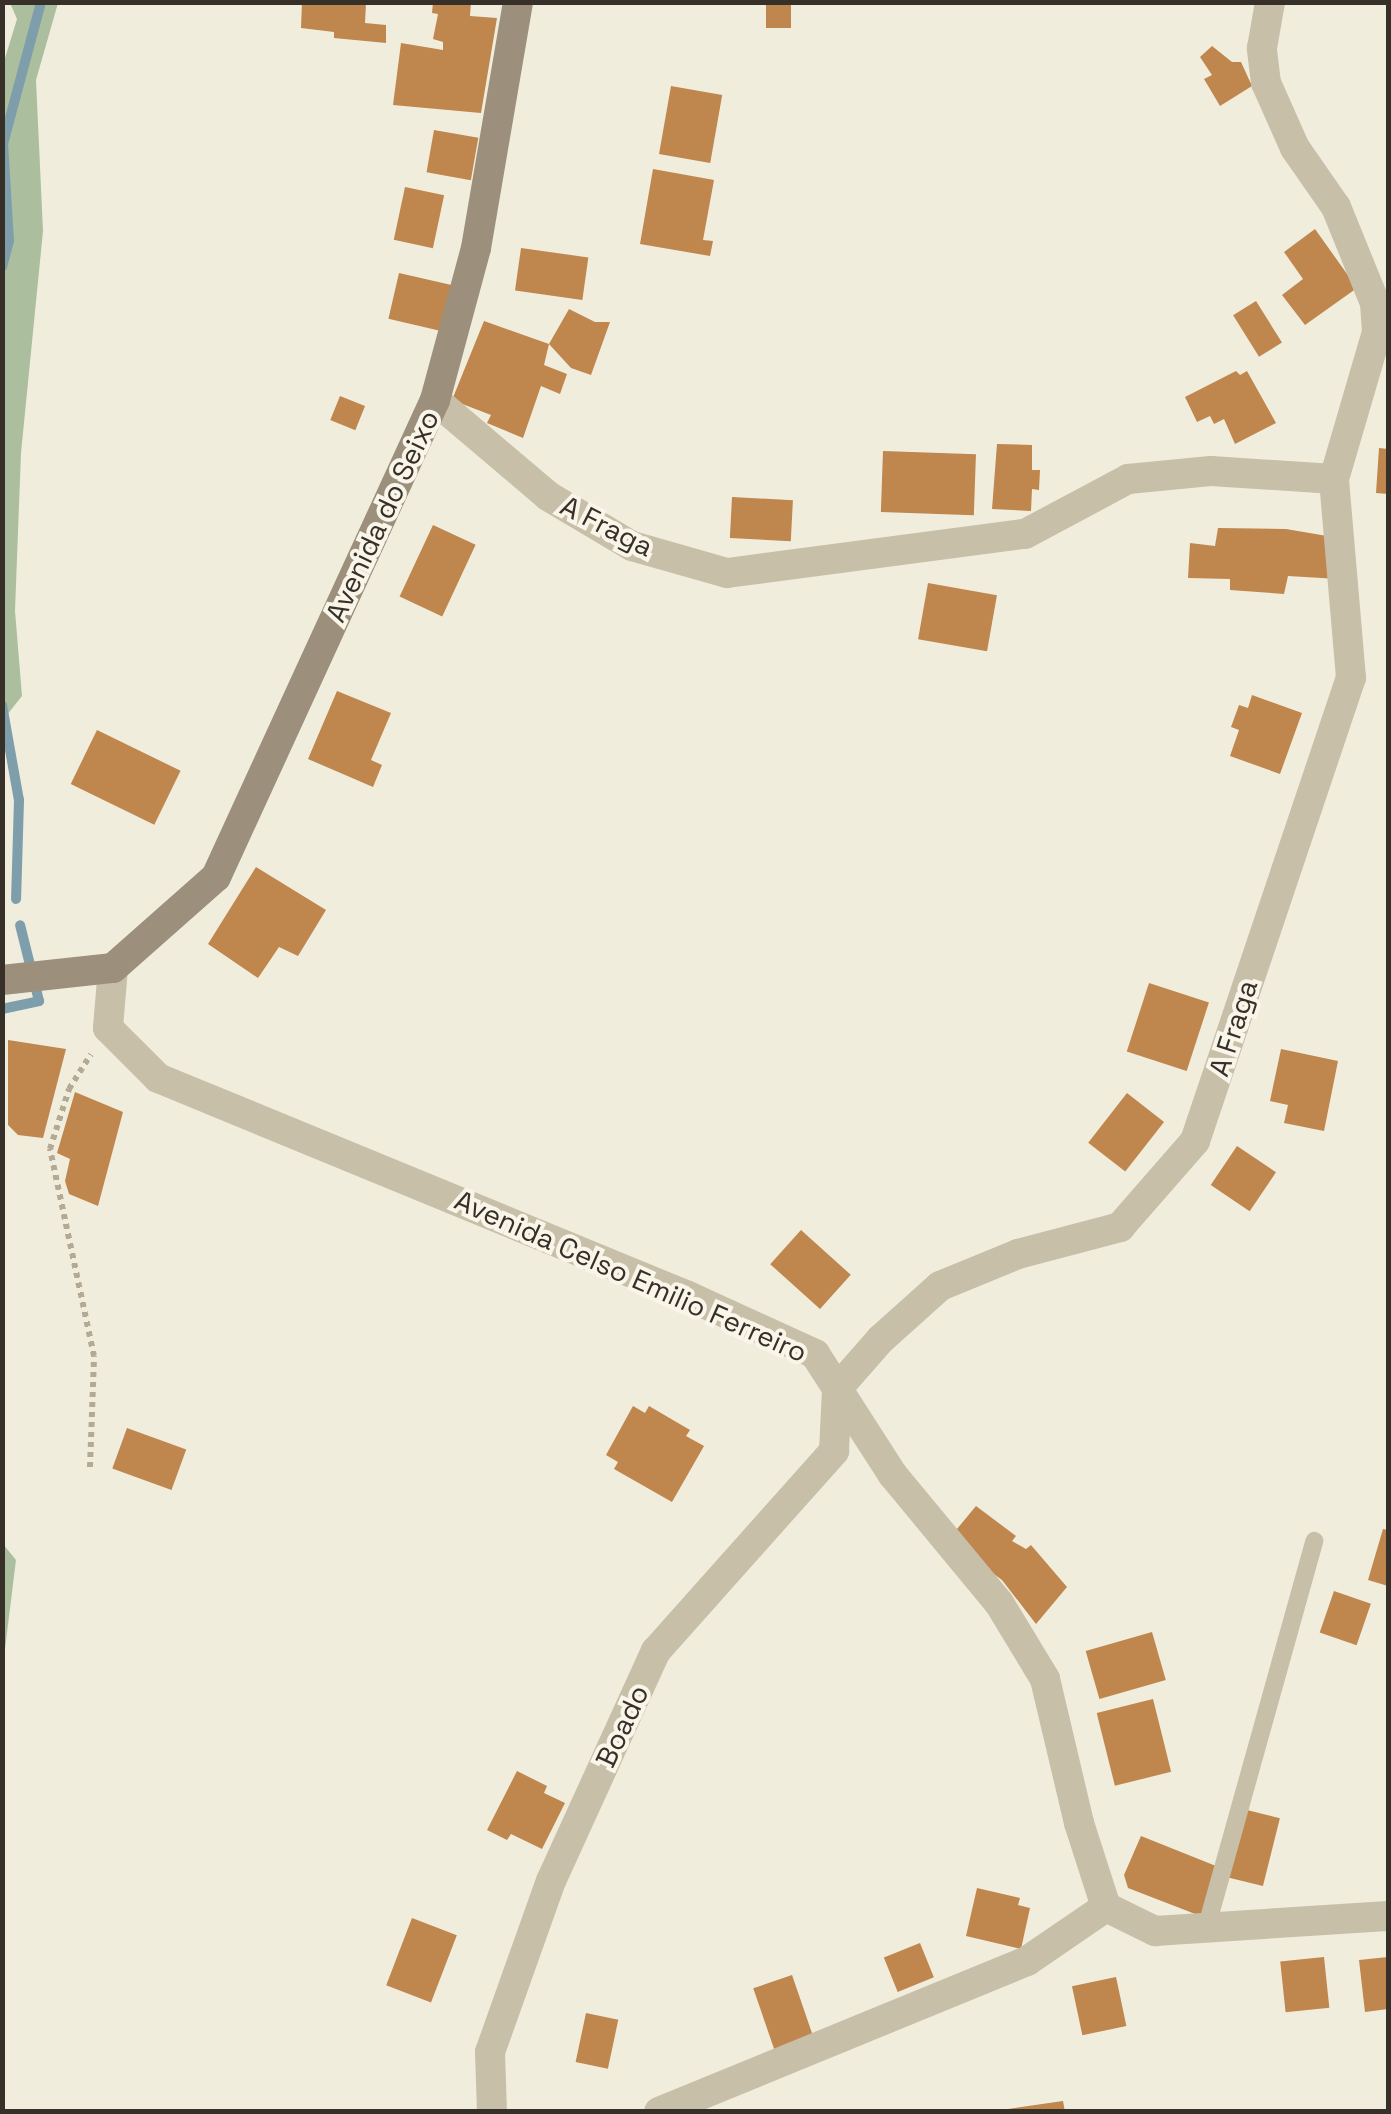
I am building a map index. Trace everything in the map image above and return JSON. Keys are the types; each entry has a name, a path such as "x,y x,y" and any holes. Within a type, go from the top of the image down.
{"street":[{"name":"Avenida do Seixo","path":"113,968 216,876 435,400 476,248 518,2"},
{"name":"A Fraga","path":"838,1389 881,1339 940,1286 1018,1254 1120,1227 1196,1142 1351,678 1334,479 1377,332 1374,303 1336,207 1294,148 1266,83 1262,48 1270,2"},
{"name":"A Fraga","path":"435,400 548,496 632,546 727,574 1025,534 1128,479 1211,470 1334,479"},
{"path":"2,980 113,968 108,1028"},
{"name":"Avenida Celso Emilio Ferreiro","path":"108,1028 158,1078 385,1169 815,1354 893,1475 998,1603 1045,1679 1079,1823 1106,1906"},
{"name":"Boado","path":"492,2112 490,2052 551,1882 656,1651 834,1452 838,1389"},
{"path":"659,2112 1027,1960 1106,1906 1154,1931 1388,1916"}],"lane":[{"path":"1206,1929 1314,1541"}],"path":[{"path":"90,1468 94,1356 50,1149 69,1088 108,1028"}],"green space":[{"path":"10,3 58,3 36,80 43,231 21,453 15,611 22,696 3,720 2,68 17,19"},
{"path":"3,1544 16,1560 3,1665"}],"building":[{"path":"302,2 366,3 365,23 386,25 386,43 334,38 334,32 301,28"},
{"path":"433,2 471,2 470,16 497,18 481,113 393,105 401,43 443,50 443,42 433,39 438,14 432,13"},
{"path":"766,2 791,2 791,28 766,28"},
{"path":"1212,46 1232,62 1241,62 1252,86 1220,106 1204,79 1212,75 1200,57"},
{"path":"671,86 722,95 710,163 659,154"},
{"path":"434,130 478,138 471,180 427,172"},
{"path":"653,169 714,180 703,240 713,241 710,256 640,244"},
{"path":"405,187 444,195 433,248 394,240"},
{"path":"1315,229 1357,288 1305,325 1282,295 1303,279 1284,252"},
{"path":"521,248 588,257 582,300 515,291"},
{"path":"399,273 453,285 442,331 388,319"},
{"path":"1256,301 1282,343 1259,357 1233,315"},
{"path":"569,309 595,322 610,322 591,375 571,368 549,344"},
{"path":"484,321 549,344 544,365 567,374 560,394 541,386 523,438 487,423 491,415 452,400"},
{"path":"1236,371 1240,375 1247,371 1276,423 1235,444 1224,419 1214,424 1210,416 1197,422 1185,397"},
{"path":"340,396 365,406 355,430 330,420"},
{"path":"997,444 1032,445 1032,470 1040,470 1039,490 1032,489 1031,511 992,509"},
{"path":"1379,448 1388,449 1388,494 1376,493"},
{"path":"883,451 976,454 974,515 881,512"},
{"path":"732,497 793,500 791,541 730,538"},
{"path":"433,525 476,545 442,616 400,597"},
{"path":"1218,528 1286,529 1333,537 1338,579 1288,576 1284,594 1230,590 1230,579 1188,578 1190,543 1215,546"},
{"path":"928,583 997,595 987,651 918,639"},
{"path":"337,691 391,713 371,760 382,765 373,787 308,759"},
{"path":"1252,695 1302,713 1280,774 1230,756 1239,730 1231,727 1239,705 1248,708"},
{"path":"97,730 181,771 154,825 71,784"},
{"path":"256,867 326,910 298,956 279,947 258,978 208,944"},
{"path":"1149,983 1209,1002 1187,1071 1127,1051"},
{"path":"8,1040 66,1049 43,1138 18,1135 8,1125"},
{"path":"1281,1049 1338,1061 1324,1131 1284,1123 1288,1105 1270,1101"},
{"path":"75,1092 123,1112 98,1206 69,1194 65,1181 70,1159 57,1153"},
{"path":"1127,1093 1164,1122 1125,1172 1088,1143"},
{"path":"1237,1146 1276,1172 1250,1211 1211,1185"},
{"path":"801,1230 851,1275 820,1309 770,1264"},
{"path":"633,1406 645,1413 649,1406 690,1430 686,1436 704,1446 672,1502 614,1469 618,1462 606,1455"},
{"path":"127,1428 186,1450 171,1490 112,1468"},
{"path":"976,1506 1016,1536 1012,1541 1026,1549 1031,1545 1067,1587 1036,1624 1002,1580 967,1554 952,1535"},
{"path":"1383,1529 1388,1530 1388,1586 1368,1580"},
{"path":"1334,1591 1371,1604 1357,1645 1320,1633"},
{"path":"1152,1632 1166,1680 1099,1699 1086,1651"},
{"path":"1153,1699 1171,1772 1115,1786 1097,1713"},
{"path":"517,1771 547,1786 544,1793 565,1803 542,1849 511,1834 507,1840 487,1830"},
{"path":"1243,1809 1280,1818 1263,1886 1226,1877"},
{"path":"1141,1836 1216,1866 1203,1917 1128,1888 1124,1875"},
{"path":"977,1888 1020,1898 1018,1905 1030,1908 1021,1949 966,1936"},
{"path":"412,1918 457,1935 431,2002 386,1985"},
{"path":"920,1943 934,1977 898,1992 884,1958"},
{"path":"1324,1957 1329,2008 1286,2012 1280,1962"},
{"path":"1388,1957 1388,2009 1365,2012 1359,1960"},
{"path":"792,1975 813,2036 774,2050 753,1988"},
{"path":"1116,1977 1126,2026 1082,2035 1072,1986"},
{"path":"586,2013 618,2020 608,2069 576,2062"},
{"path":"1063,2101 1065,2112 1008,2109"}],"waterway":[{"path":"2,267 9,241 3,144 41,2"},
{"path":"2,705 19,800 16,899"},
{"path":"2,1009 39,1001 20,925"}]}
